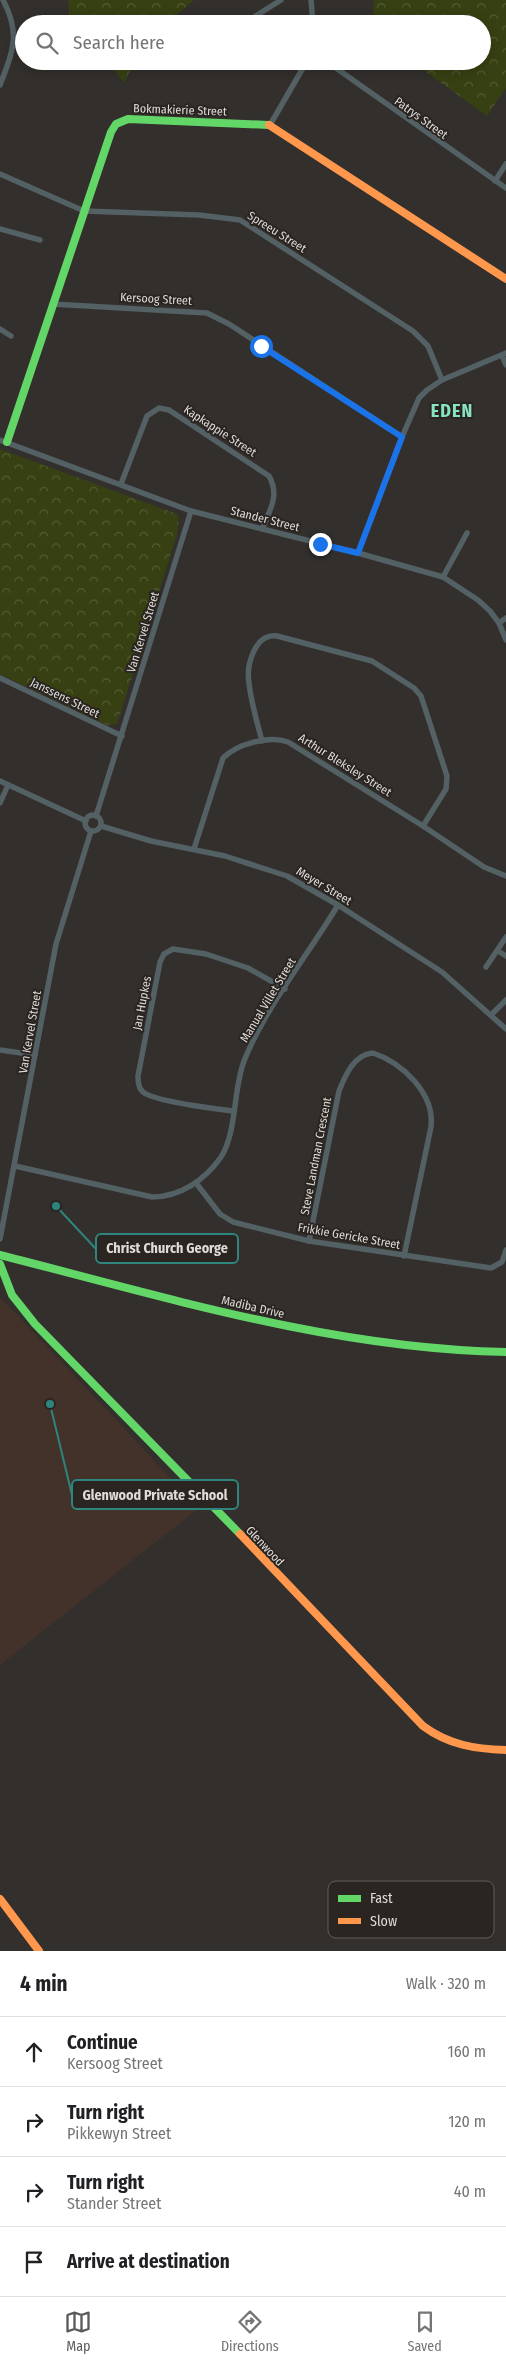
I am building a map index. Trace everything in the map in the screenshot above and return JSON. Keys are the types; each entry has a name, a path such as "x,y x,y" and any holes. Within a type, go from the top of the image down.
{"main road":[{"name":"Bokmakierie Street","path":"4,441 111,132 120,122 128,119 270,124"},
{"path":"270,124 506,279"},
{"name":"Madiba Drive","path":"0,1255 350,1340 415,1348 506,1352"},
{"name":"Glenwood","path":"0,1264 3,1280 26,1314 52,1343 205,1497 412,1717 436,1736 454,1745 482,1750 506,1750"},
{"path":"0,1899 39,1951"}],"street":[{"path":"0,85 11,56 14,40 13,24 3,0"},
{"path":"257,15 281,0"},
{"path":"311,0 312,15"},
{"path":"270,124 302,70"},
{"name":"Patrys Street","path":"339,70 506,188"},
{"path":"495,181 506,164"},
{"name":"Spreeu Street","path":"0,174 84,211 199,215 240,220 413,331 428,346 442,380"},
{"path":"0,229 40,240"},
{"name":"Kersoog Street","path":"52,304 207,313 229,324 402,437"},
{"path":"0,329 11,336"},
{"path":"358,553 402,437 419,398 442,380 504,354 506,365"},
{"name":"Kapkappie Street","path":"121,484 147,416 159,408 169,410 269,476 273,484 275,497 262,529"},
{"name":"Stander Street","path":"4,441 191,511 358,553 443,577 478,600 490,611 499,623 506,640"},
{"name":"Van Kervel Street","path":"96,816 191,511"},
{"path":"443,577 467,532"},
{"path":"499,623 506,618"},
{"path":"262,741 248,674 257,644 261,638 277,636 372,661 414,688 421,696 447,776 446,789 423,826"},
{"name":"Janssens Street","path":"0,678 122,736"},
{"name":"Arthur Bleksley Street","path":"194,849 223,758 235,748 274,739 288,742 423,826 484,867 506,876"},
{"path":"0,781 86,821"},
{"path":"0,803 8,785"},
{"path":"96,816 100,820 101,826 96,831 91,831 86,826 86,821 89,817 96,816"},
{"name":"Meyer Street","path":"101,826 146,839 225,856 287,876 338,905 442,972 506,1029"},
{"name":"Van Kervel Street","path":"0,1239 56,944 91,831"},
{"name":"Manual Villet Street","path":"15,1166 152,1197 173,1194 196,1183 224,1151 244,1062 262,1026 338,905"},
{"path":"486,966 506,937"},
{"name":"Jan Hupkes","path":"233,1111 154,1097 142,1091 138,1085 138,1076 160,962 164,954 172,949 206,954 248,968 285,989"},
{"path":"498,951 506,956"},
{"path":"491,1015 506,1000"},
{"path":"0,1050 35,1055"},
{"name":"Steve Landman Crescent","path":"309,1241 339,1091 348,1071 360,1058 372,1053 390,1061 418,1085 432,1113 432,1126 404,1256"},
{"name":"Frikkie Gericke Street","path":"196,1183 212,1206 226,1219 309,1241 491,1268 502,1262 506,1250"}],"shaded area":[{"path":"0,1299 199,1508 0,1665"}],"green space":[{"path":"68,0 194,0 176,15 69,15"},
{"path":"374,0 506,0 506,88 487,116 423,70 491,70 491,15 373,15"},
{"path":"114,70 130,70 124,83"},
{"path":"0,449 177,514 179,517 177,535 117,724 107,725 0,674"}],"traffic: fast":[{"path":"7,442 111,132 116,124 128,119 269,125"},
{"path":"0,1255 187,1303 314,1331 442,1349 506,1352"},
{"path":"0,1264 12,1295 35,1324 240,1534"}],"traffic: slow":[{"path":"269,125 506,279"},
{"path":"240,1534 423,1726 443,1738 463,1745 506,1750"},
{"path":"0,1899 39,1951"}],"place":[{"name":"Christ Church George","path":"56,1206"},
{"name":"Glenwood Private School","path":"50,1404"}],"district":[{"name":"EDEN","path":"452,411"}],"route":[{"path":"261,346 402,437 358,553 320,544"}]}
